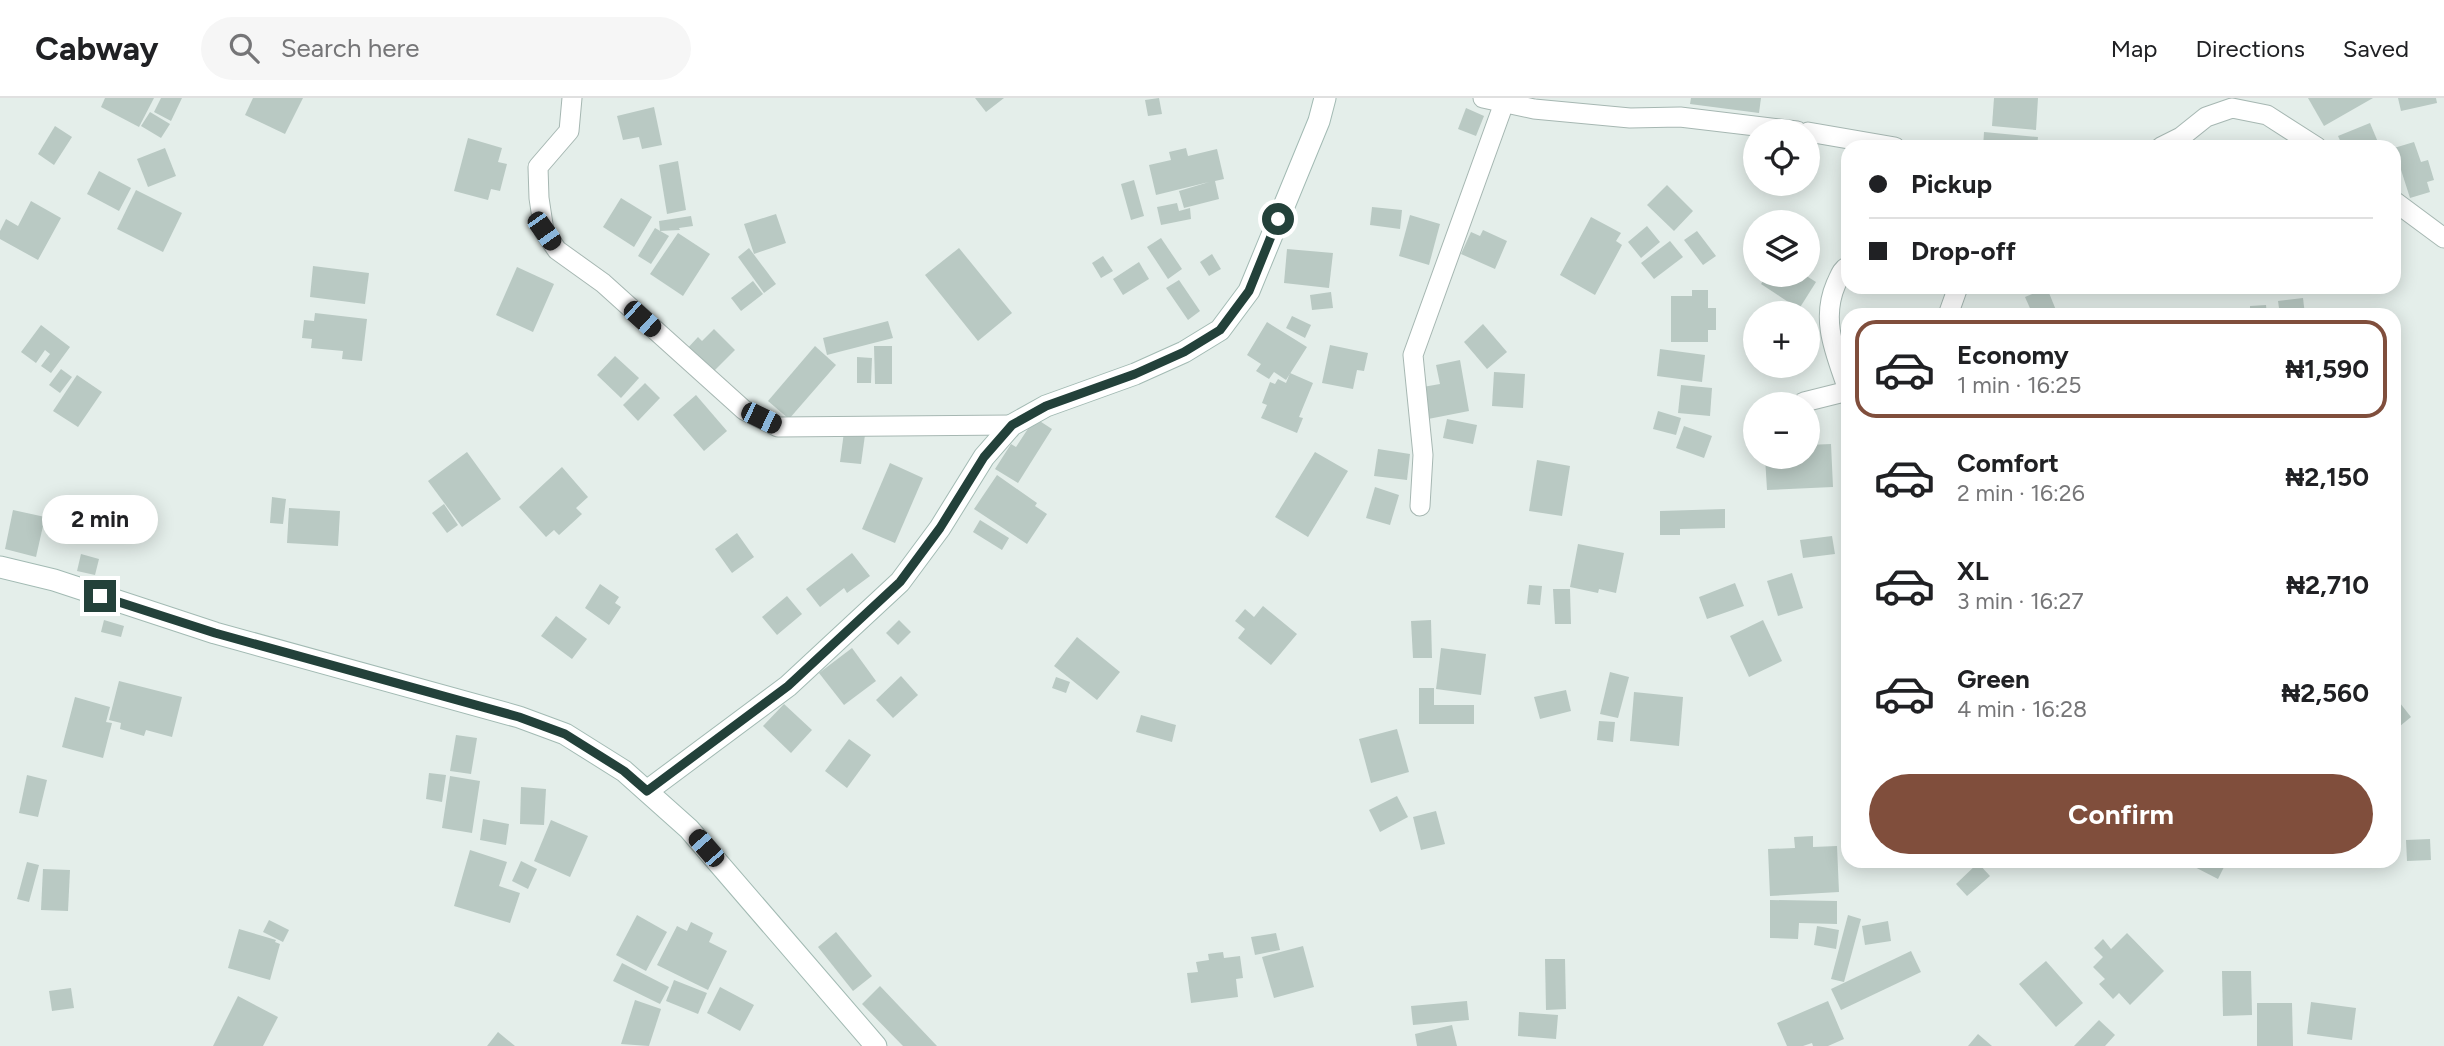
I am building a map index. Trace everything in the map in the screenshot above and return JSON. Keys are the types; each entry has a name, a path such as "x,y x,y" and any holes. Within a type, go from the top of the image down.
{"main road":[{"path":"647,791 788,686 900,582 940,528 984,457 1012,425 1046,406 1135,374 1184,352 1220,330 1249,291 1325,98"},
{"path":"0,567 54,580 215,633 519,717 565,734 624,771 689,829 876,1046"}],"street":[{"path":"572,98 569,131 538,167 544,231 557,250 603,283 744,410 778,427 1012,425"},
{"path":"1483,98 1534,109 1630,118 1678,108 1743,121"},
{"path":"2175,140 2206,117 2224,98"},
{"path":"1420,506 1423,455 1413,355 1504,103"},
{"path":"2206,117 2232,108 2267,115 2306,140"},
{"path":"1820,134 1854,140"},
{"path":"2401,206 2444,238"},
{"path":"1841,274 1832,294 1828,325 1841,367"},
{"path":"1820,398 1841,392"}],"building":[{"path":"105,98 154,98 139,127 101,107"},
{"path":"161,98 182,98 171,121 154,112"},
{"path":"253,98 303,98 285,134 245,115"},
{"path":"975,98 1004,98 986,112"},
{"path":"1159,98 1162,114 1148,116 1145,100"},
{"path":"1691,98 1761,98 1759,113 1690,104"},
{"path":"1994,98 2038,98 2036,130 1992,126"},
{"path":"2308,98 2373,98 2324,126"},
{"path":"2398,98 2436,98 2437,103 2401,111"},
{"path":"654,107 662,145 642,149 639,137 623,140 617,116"},
{"path":"1466,108 1484,116 1476,136 1458,129"},
{"path":"150,112 170,124 161,138 141,126"},
{"path":"2370,123 2377,140 2340,140 2338,136"},
{"path":"55,126 72,137 54,165 38,154"},
{"path":"1984,132 2038,137 2038,140 1983,140"},
{"path":"468,138 502,148 498,162 507,164 500,191 491,189 488,200 454,191"},
{"path":"2414,142 2421,162 2428,160 2434,180 2427,182 2430,192 2410,198 2401,170 2401,146"},
{"path":"165,148 176,176 148,187 137,159"},
{"path":"1186,148 1188,156 1217,149 1224,179 1215,181 1219,199 1184,208 1179,191 1209,182 1156,195 1149,165 1171,160 1169,152"},
{"path":"678,161 686,210 667,214 659,165"},
{"path":"99,171 131,188 119,211 87,194"},
{"path":"1134,180 1144,216 1131,220 1121,184"},
{"path":"1667,185 1693,211 1674,231 1647,205"},
{"path":"136,190 182,213 163,252 117,229"},
{"path":"621,198 652,217 634,247 603,227"},
{"path":"31,201 61,218 38,260 0,239 0,231 6,219 18,226"},
{"path":"1177,203 1179,211 1190,208 1191,219 1161,225 1157,207"},
{"path":"1372,207 1402,210 1400,229 1370,225"},
{"path":"776,214 786,243 754,254 744,224"},
{"path":"1410,215 1440,224 1429,265 1399,256"},
{"path":"691,216 693,226 660,231 659,221"},
{"path":"1591,217 1621,233 1616,241 1622,245 1595,295 1560,275"},
{"path":"1647,226 1660,242 1641,258 1628,242"},
{"path":"655,228 669,236 651,264 638,256"},
{"path":"1483,230 1507,241 1495,269 1461,254 1471,232 1480,236"},
{"path":"1697,231 1716,256 1703,265 1684,240"},
{"path":"678,233 710,254 683,296 650,274"},
{"path":"1161,238 1182,269 1168,279 1147,247"},
{"path":"1670,241 1683,257 1654,279 1641,263"},
{"path":"749,248 776,284 764,293 738,257"},
{"path":"959,248 1012,313 978,341 925,275"},
{"path":"1287,249 1333,253 1329,288 1284,283"},
{"path":"1212,254 1221,269 1209,276 1200,262"},
{"path":"1103,256 1113,271 1101,278 1092,263"},
{"path":"1139,262 1149,279 1123,295 1113,279"},
{"path":"313,266 369,273 365,304 310,297"},
{"path":"517,267 554,284 533,332 496,315"},
{"path":"1179,280 1200,311 1188,320 1166,288"},
{"path":"753,281 763,294 741,311 731,298"},
{"path":"1766,287 1813,287 1804,301 1787,301"},
{"path":"1692,290 1708,290 1708,308 1716,308 1716,330 1708,330 1708,342 1671,342 1671,296 1692,296"},
{"path":"1331,292 1333,308 1312,310 1310,295"},
{"path":"2049,294 2055,308 2030,308 2025,297"},
{"path":"2303,298 2304,308 2279,308 2278,301"},
{"path":"2266,305 2266,308 2250,308"},
{"path":"315,313 367,319 362,361 342,359 343,351 311,348 312,339 302,338 304,320 314,321"},
{"path":"1292,316 1311,325 1305,338 1286,328"},
{"path":"888,321 893,338 827,355 823,338"},
{"path":"1267,322 1307,347 1286,380 1274,372 1269,379 1256,371 1261,364 1247,355"},
{"path":"1483,324 1507,352 1487,369 1464,342"},
{"path":"41,325 70,347 51,373 41,366 50,354 45,350 36,363 21,352"},
{"path":"714,329 735,350 710,375 685,351 698,337 702,341"},
{"path":"1330,345 1368,353 1364,371 1357,370 1353,389 1322,383"},
{"path":"815,346 836,365 789,419 768,401"},
{"path":"874,346 892,346 892,384 875,384"},
{"path":"1660,349 1705,355 1702,382 1657,376"},
{"path":"615,356 639,378 621,398 597,375"},
{"path":"857,357 872,358 871,383 857,383"},
{"path":"1460,360 1469,411 1423,420 1417,388 1440,384 1436,365"},
{"path":"61,369 72,377 60,393 49,385"},
{"path":"1494,372 1525,374 1523,408 1492,406"},
{"path":"1290,373 1313,383 1299,417 1303,418 1297,433 1261,418 1267,405 1262,403 1270,382 1275,384 1278,379 1286,383"},
{"path":"77,375 102,392 78,427 53,411"},
{"path":"645,383 660,398 638,421 623,405"},
{"path":"1681,385 1712,388 1710,416 1678,413"},
{"path":"696,395 727,431 704,451 673,415"},
{"path":"1658,411 1681,418 1676,435 1653,429"},
{"path":"1035,418 1052,429 1018,483 995,469 1011,444 1016,447"},
{"path":"1447,419 1477,425 1473,444 1443,438"},
{"path":"1684,426 1712,436 1704,458 1676,448"},
{"path":"844,432 865,435 861,464 840,462"},
{"path":"1820,444 1831,444 1833,487 1767,490 1766,469 1820,469"},
{"path":"1378,449 1410,454 1407,480 1374,476"},
{"path":"467,452 501,499 462,527 428,481"},
{"path":"1315,452 1348,471 1308,537 1275,517"},
{"path":"1537,460 1570,466 1562,516 1529,511"},
{"path":"890,463 923,478 895,543 862,529"},
{"path":"562,467 588,497 576,508 582,514 559,535 554,530 546,537 519,507"},
{"path":"997,475 1037,503 1035,506 1047,514 1027,544 974,509"},
{"path":"1375,487 1399,495 1390,525 1366,518"},
{"path":"272,497 286,499 283,524 270,523"},
{"path":"444,504 458,525 447,533 432,513"},
{"path":"289,508 340,511 338,546 287,543"},
{"path":"1725,509 1725,528 1680,529 1680,535 1660,535 1660,511"},
{"path":"13,510 45,517 36,557 5,549"},
{"path":"980,520 1009,538 1002,550 973,532"},
{"path":"737,533 754,557 732,573 715,549"},
{"path":"1832,536 1835,554 1803,558 1800,540"},
{"path":"1578,544 1624,553 1616,593 1599,589 1598,593 1570,587"},
{"path":"852,553 870,576 847,593 844,588 820,607 806,589"},
{"path":"81,554 99,559 95,575 77,571"},
{"path":"1792,573 1803,608 1778,616 1767,581"},
{"path":"1735,583 1744,606 1707,619 1699,597"},
{"path":"600,584 619,597 615,603 621,607 609,625 585,608"},
{"path":"1529,585 1542,586 1540,605 1527,604"},
{"path":"1553,589 1570,589 1571,624 1555,624"},
{"path":"787,596 802,614 777,635 762,617"},
{"path":"1263,606 1297,634 1271,665 1238,638 1245,629 1235,621 1245,609 1254,617"},
{"path":"556,616 587,639 572,659 541,636"},
{"path":"104,620 124,626 121,637 101,632"},
{"path":"899,620 911,632 898,645 886,633"},
{"path":"1431,620 1432,658 1413,658 1411,621"},
{"path":"1763,620 1782,661 1749,677 1730,636"},
{"path":"1077,637 1120,672 1097,700 1054,666"},
{"path":"852,648 876,681 844,705 819,673"},
{"path":"1441,648 1486,654 1481,695 1436,689"},
{"path":"1610,672 1629,677 1618,718 1600,714"},
{"path":"901,676 918,695 893,718 876,700"},
{"path":"1056,677 1070,682 1066,693 1052,688"},
{"path":"119,681 182,697 172,737 146,730 144,736 120,729 121,723 109,720"},
{"path":"1419,688 1434,688 1434,705 1474,705 1474,724 1419,724"},
{"path":"1566,690 1571,711 1540,719 1534,697"},
{"path":"1634,692 1683,697 1679,746 1630,741"},
{"path":"75,697 110,707 106,722 112,723 103,758 62,747"},
{"path":"784,704 812,730 791,753 763,726"},
{"path":"2401,704 2411,717 2401,725"},
{"path":"1141,715 1176,725 1172,742 1136,732"},
{"path":"1599,721 1615,722 1613,742 1597,740"},
{"path":"1397,729 1409,772 1371,783 1359,739"},
{"path":"456,735 477,738 471,774 450,771"},
{"path":"849,739 871,755 847,788 825,771"},
{"path":"429,773 446,775 442,802 426,799"},
{"path":"27,775 47,780 38,817 19,813"},
{"path":"450,776 480,781 472,833 442,828"},
{"path":"521,787 546,789 544,825 520,824"},
{"path":"1397,796 1408,817 1380,832 1369,810"},
{"path":"1436,811 1445,844 1421,850 1413,817"},
{"path":"483,819 509,824 506,845 480,840"},
{"path":"551,820 588,836 570,877 534,861"},
{"path":"1813,836 1813,847 1837,846 1839,892 1770,896 1768,849 1795,848 1794,837"},
{"path":"2430,839 2431,860 2407,861 2406,840"},
{"path":"470,850 507,862 499,886 520,893 510,923 454,906"},
{"path":"521,861 537,869 528,889 512,881"},
{"path":"27,862 39,865 29,902 17,899"},
{"path":"1973,868 1983,868 1990,876 1967,896 1956,884"},
{"path":"2197,868 2224,868 2218,879"},
{"path":"43,869 70,870 68,911 41,910"},
{"path":"1770,900 1837,901 1837,924 1799,923 1798,939 1770,938"},
{"path":"637,915 667,932 646,971 616,955"},
{"path":"1848,915 1861,919 1844,982 1831,979"},
{"path":"269,920 289,930 283,942 263,932"},
{"path":"1888,921 1891,941 1865,945 1862,926"},
{"path":"691,922 713,933 709,942 727,951 708,990 657,965 677,926 687,931"},
{"path":"1817,926 1839,930 1836,949 1814,945"},
{"path":"239,929 276,940 275,942 280,944 270,980 228,968"},
{"path":"836,932 872,976 853,991 818,947"},
{"path":"1276,933 1280,950 1255,955 1251,937"},
{"path":"2127,933 2164,971 2130,1005 2119,993 2113,999 2099,984 2105,979 2093,967 2103,957 2094,948 2103,939 2111,949"},
{"path":"1303,946 1314,987 1274,998 1262,957"},
{"path":"1911,951 1921,972 1841,1010 1831,989"},
{"path":"1223,952 1224,958 1240,956 1243,978 1236,979 1238,997 1191,1003 1187,973 1198,972 1196,962 1209,960 1208,954"},
{"path":"1545,959 1565,959 1566,1009 1546,1010"},
{"path":"2046,961 2083,1003 2056,1027 2019,984"},
{"path":"622,963 669,987 660,1004 613,981"},
{"path":"2222,971 2251,971 2252,1015 2223,1016"},
{"path":"674,980 707,993 698,1014 666,1001"},
{"path":"880,986 937,1046 903,1046 862,1004"},
{"path":"720,987 754,1005 740,1031 707,1013"},
{"path":"71,988 74,1008 52,1011 49,991"},
{"path":"238,996 278,1017 263,1046 213,1046"},
{"path":"635,1000 661,1009 649,1046 621,1044"},
{"path":"1467,1001 1469,1020 1413,1025 1411,1006"},
{"path":"1828,1001 1844,1039 1828,1046 1813,1046 1812,1043 1787,1046 1777,1023"},
{"path":"2311,1002 2356,1008 2352,1040 2307,1034"},
{"path":"2257,1003 2292,1003 2293,1046 2257,1046"},
{"path":"1519,1012 1558,1015 1556,1039 1518,1036"},
{"path":"2099,1020 2115,1035 2105,1046 2074,1046"},
{"path":"1452,1025 1457,1046 1417,1046 1415,1034"},
{"path":"498,1032 515,1046 487,1046"},
{"path":"1978,1034 1992,1046 1968,1046"}],"route":[{"path":"100,596 215,633 519,717 565,734 624,771 647,791 788,686 900,582 940,528 984,457 1012,425 1046,406 1135,374 1184,352 1220,330 1249,291 1278,219"}]}
